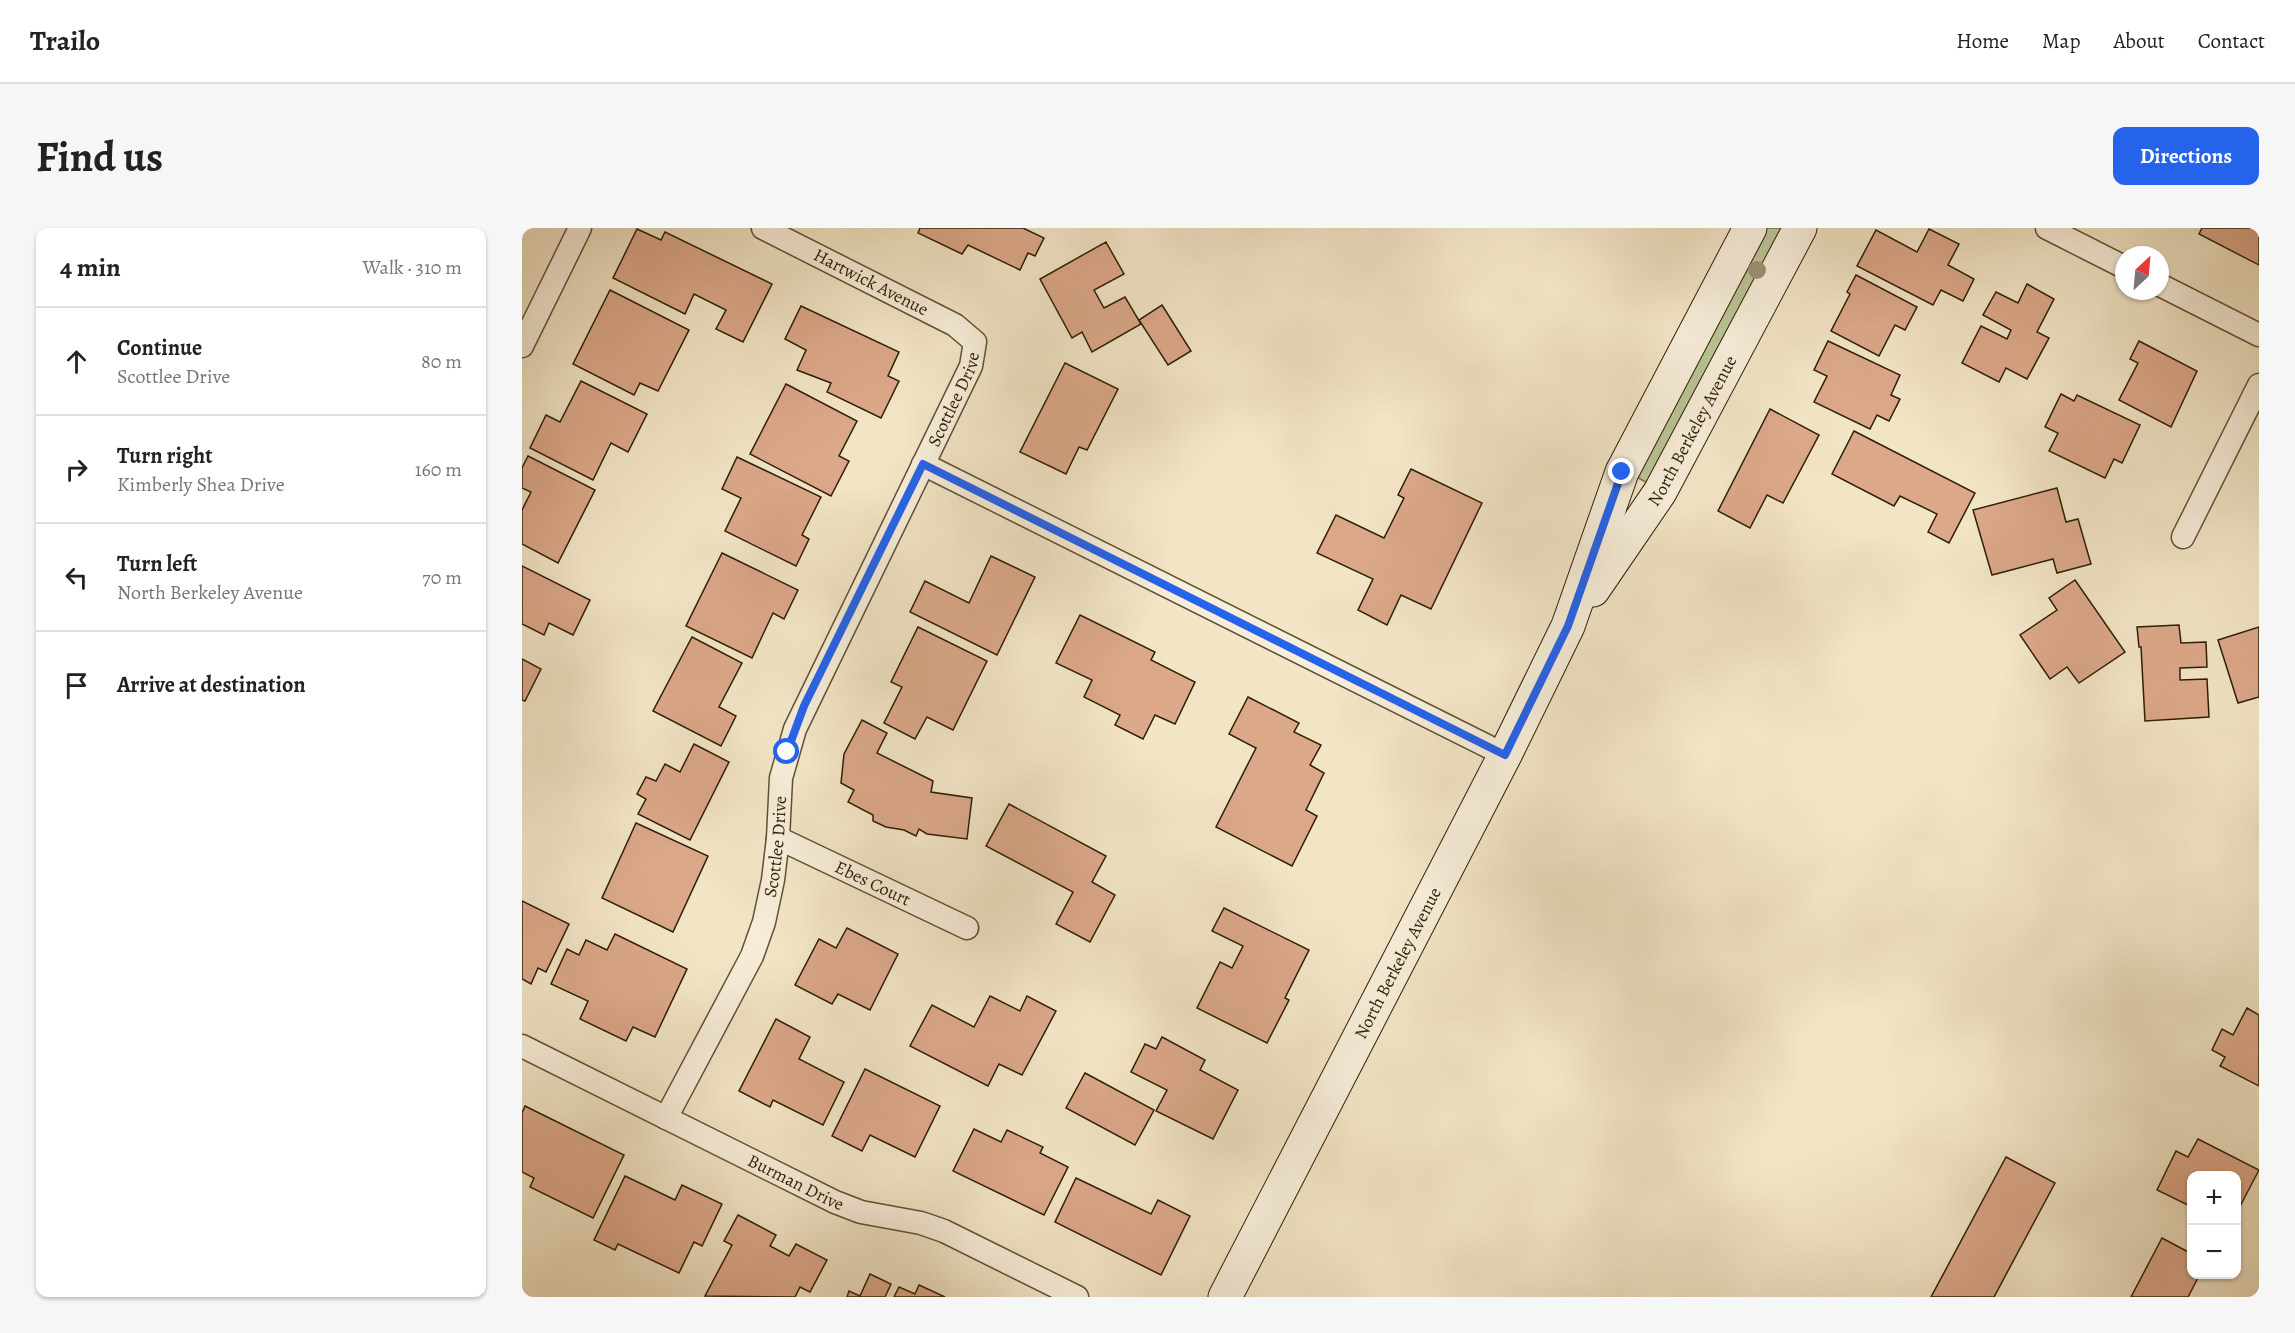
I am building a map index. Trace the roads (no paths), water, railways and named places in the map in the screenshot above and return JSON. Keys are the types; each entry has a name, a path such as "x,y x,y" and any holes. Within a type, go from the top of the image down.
{"street":[{"path":"522,346 580,228"},
{"name":"Hartwick Avenue","path":"763,228 955,325 975,342"},
{"name":"North Berkeley Avenue","path":"1225,1297 1505,755 1568,626 1622,472 1750,228"},
{"name":"North Berkeley Avenue","path":"1568,626 1660,492 1800,228"},
{"path":"2047,228 2115,262"},
{"path":"2169,290 2259,335"},
{"name":"Scottlee Drive","path":"666,1118 752,956 764,922 773,880 778,838 781,778 795,729 971,366 975,342"},
{"path":"2182,537 2259,385"},
{"path":"923,464 1505,755"},
{"name":"Ebes Court","path":"778,838 967,928"},
{"name":"Burman Drive","path":"522,1046 835,1202 861,1212 921,1223 944,1231 1077,1297"}]}
